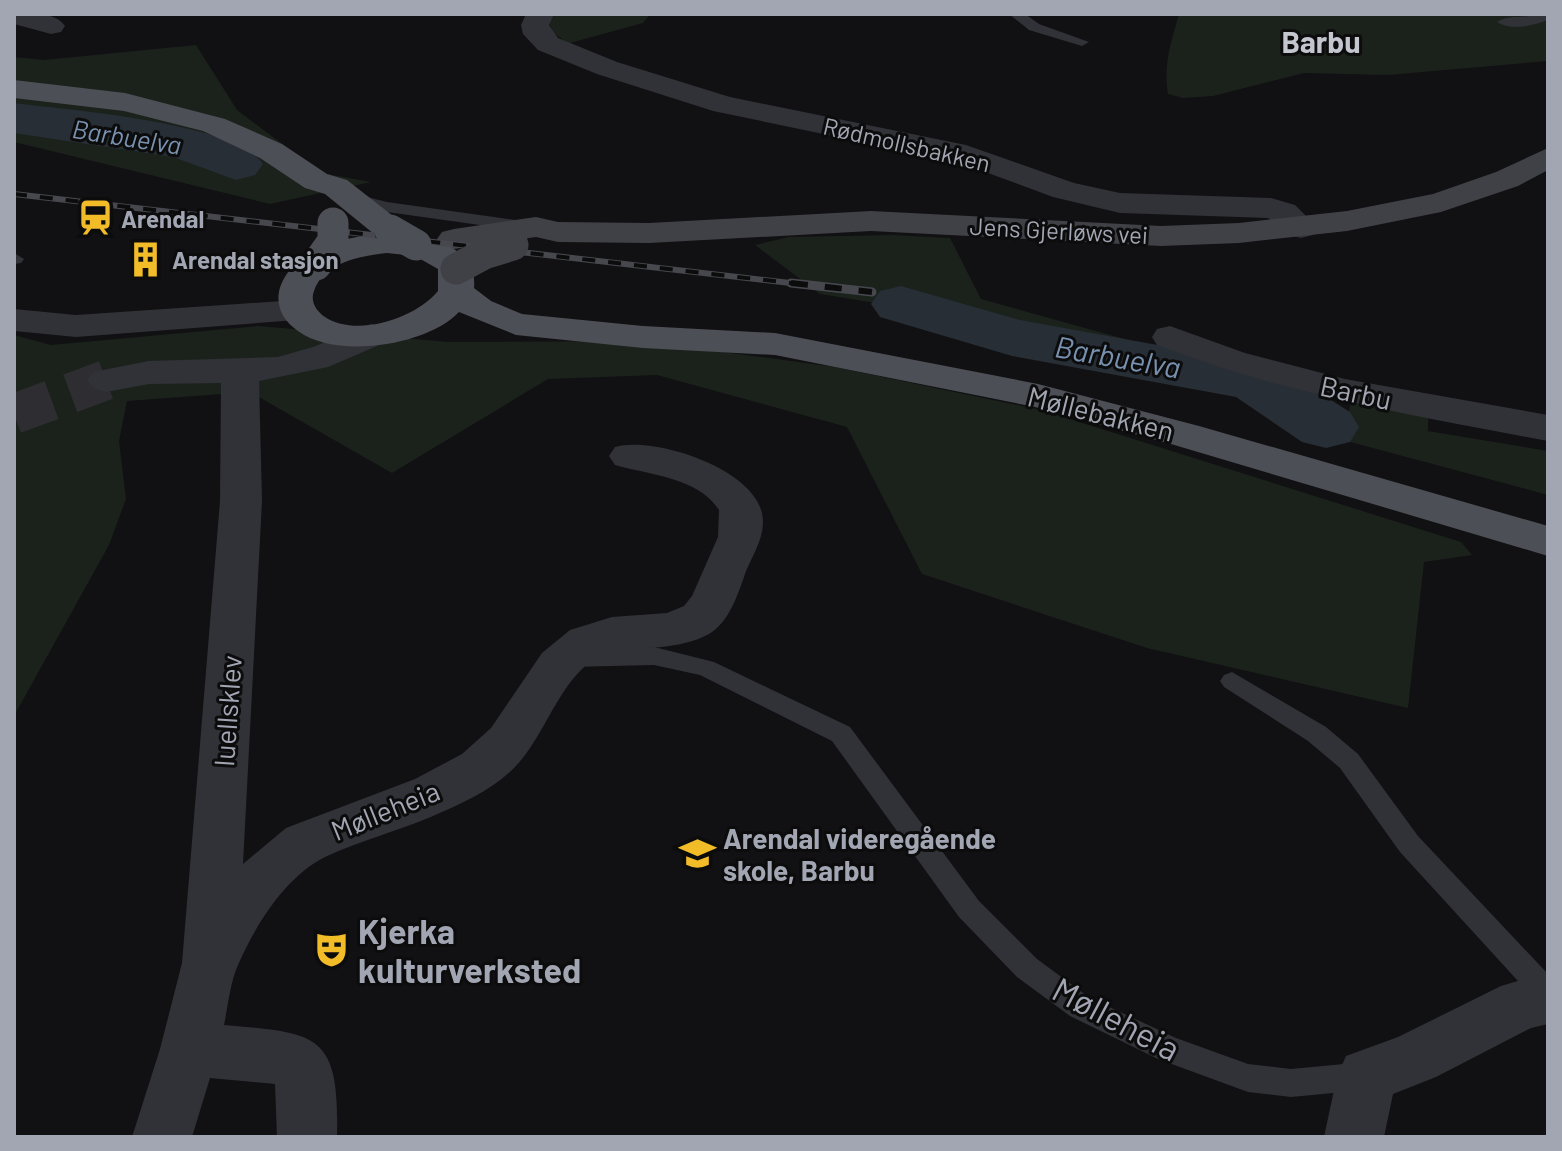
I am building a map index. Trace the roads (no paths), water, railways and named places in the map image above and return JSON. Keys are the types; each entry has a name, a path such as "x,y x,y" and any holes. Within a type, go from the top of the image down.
{"main road":[{"path":"14,89 97,98 172,112 242,137 316,181 314,191 353,213 336,235 306,296"},
{"name":"Jens Gjerløws vei","path":"441,258 484,254 535,235 649,233 871,221 1161,236 1301,228 1441,202 1507,179 1548,157"},
{"name":"Møllebakken","path":"353,213 441,258 478,309 516,324 643,337 775,344 1038,396 1185,435 1548,541"},
{"path":"306,296 356,248 387,243 441,258 439,312 425,321 379,334"},
{"name":"Møllebakken","path":"306,296 339,334 528,343 643,337"}],"street":[{"name":"Rødmollsbakken","path":"540,14 535,25 537,34 548,44 607,68 724,105 966,154 1064,190 1120,203 1271,208 1283,212 1301,228"},
{"path":"14,15 56,27"},
{"path":"14,320 76,326 196,316 306,296 299,343 247,370"},
{"path":"106,380 152,371 247,370 314,360 379,334"},
{"name":"Barbu","path":"1170,337 1232,361 1344,391 1548,428"},
{"name":"Iuellsklev","path":"162,1137 189,1049 210,963 247,370"},
{"name":"Mølleheia","path":"210,963 248,893 283,857 304,843 448,786 484,765 498,753 545,681 564,658 588,641 615,632 692,623 710,606 742,526 738,505 716,483 683,466 629,456"},
{"path":"1354,1137 1367,1076 1415,1058 1521,1004 1548,996"},
{"path":"189,1049 290,1058 302,1067 308,1111 307,1137"}],"lane":[{"path":"1016,14 1034,27 1082,42"},
{"path":"1504,22 1531,22 1548,15"},
{"path":"353,213 387,207 535,235"},
{"name":"Mølleheia","path":"564,658 654,656 706,668 841,734 969,909 1027,968 1080,1007 1168,1049 1248,1078 1291,1083 1367,1076"},
{"path":"1232,681 1317,734 1349,761 1409,844 1548,996"}],"waterway":[{"name":"Barbuelva","path":"14,118 184,143 236,164"},
{"name":"Barbuelva","path":"901,304 1012,337 1256,381 1326,427"}],"tunnel":[{"path":"14,414 106,380"}],"railway":[{"path":"14,194 808,285"},
{"path":"791,283 872,292"}],"place":[{"name":"Arendal","path":"95,218"},
{"name":"Arendal stasjon","path":"146,259"},
{"name":"Arendal videregående skole, Barbu","path":"697,854"},
{"name":"Kjerka kulturverksted","path":"332,950"}],"district":[{"name":"Barbu","path":"1321,41"}]}
